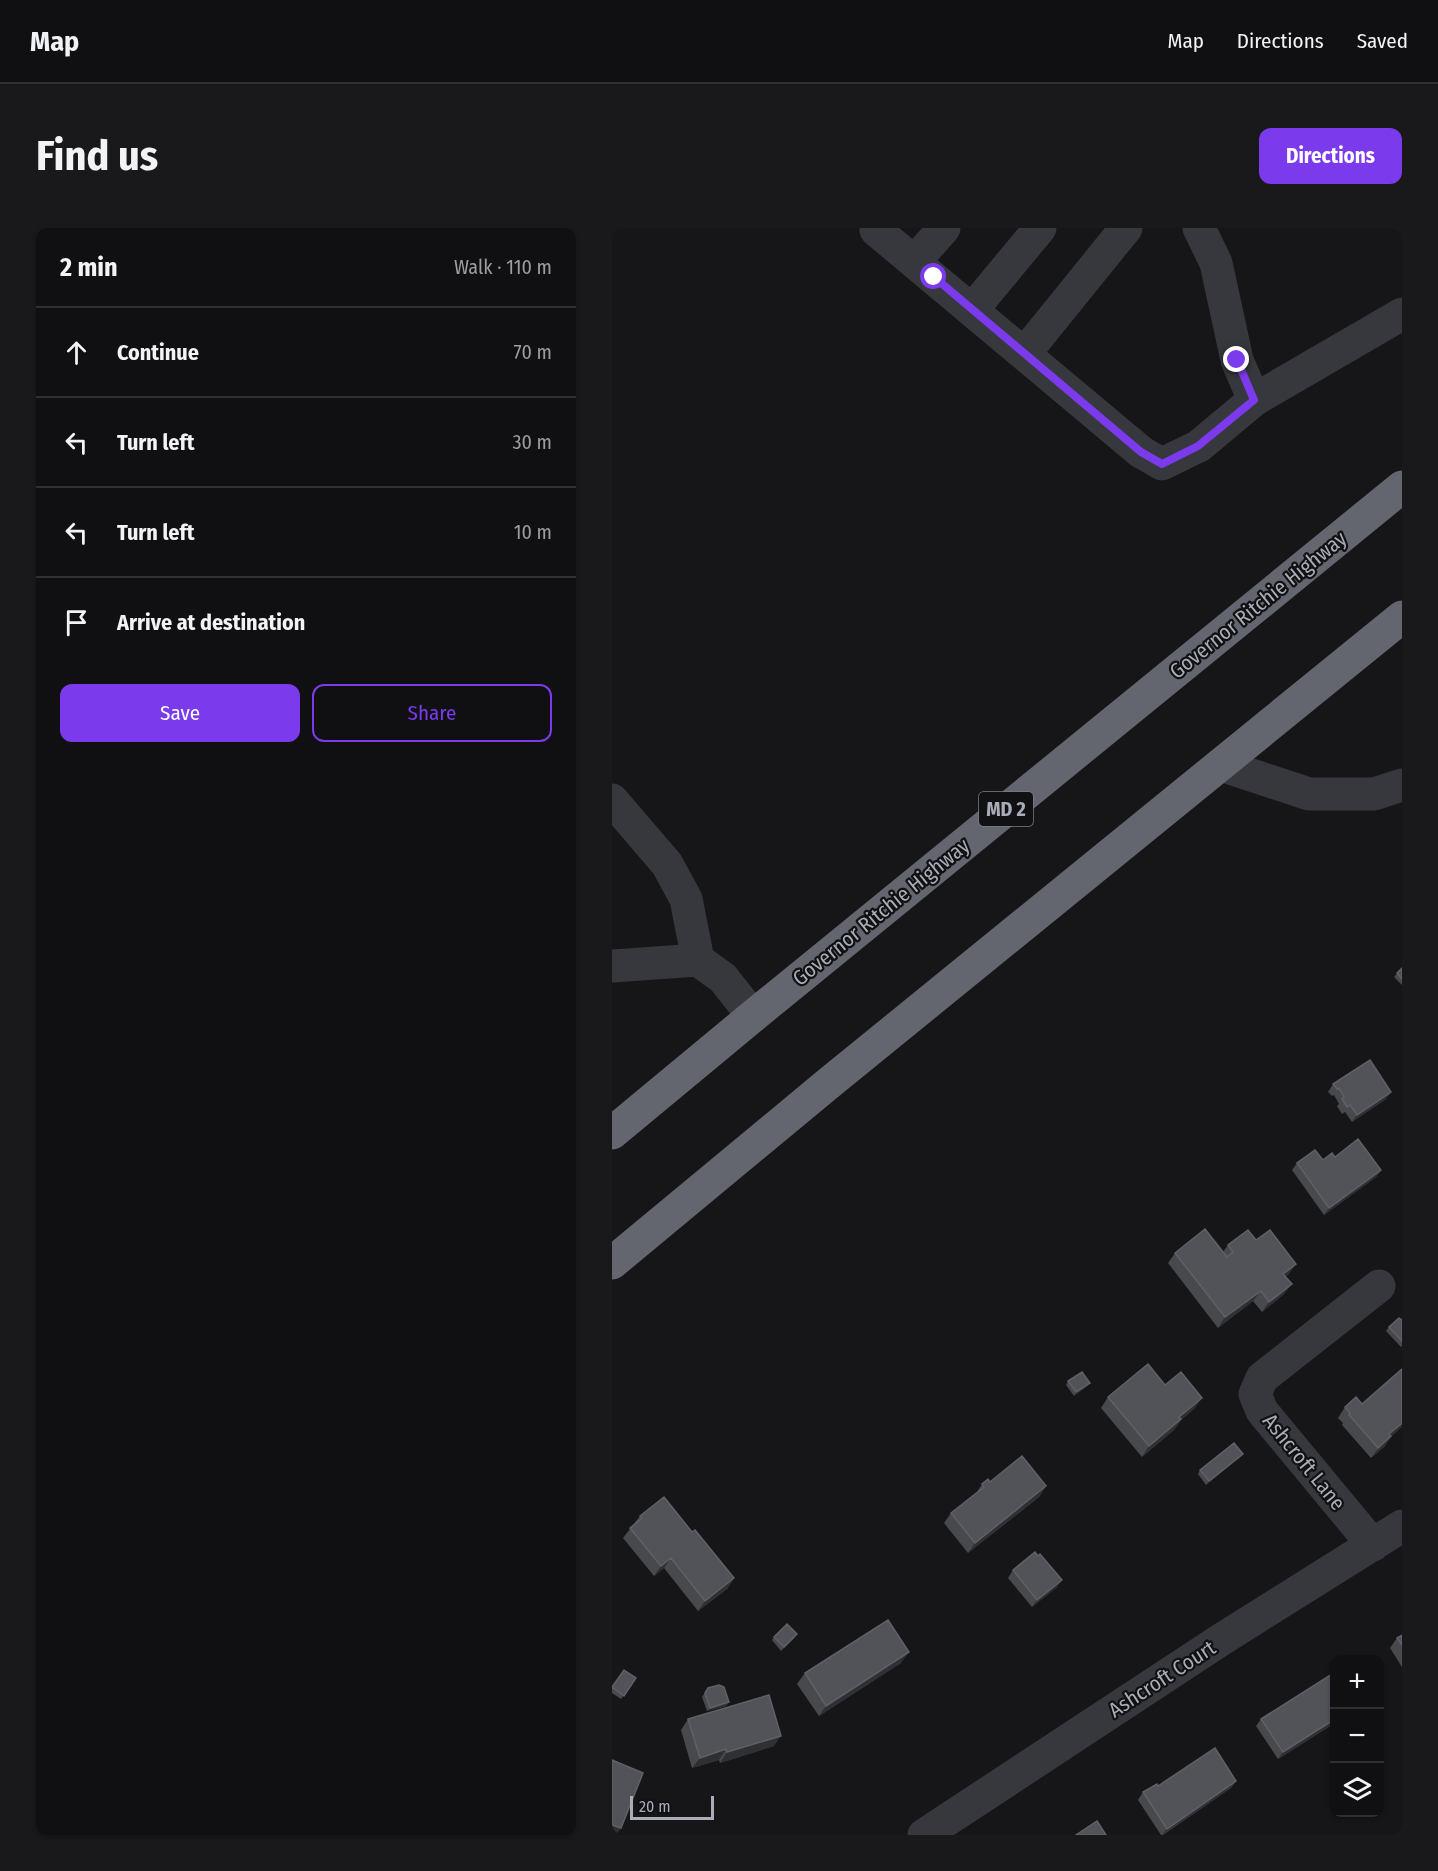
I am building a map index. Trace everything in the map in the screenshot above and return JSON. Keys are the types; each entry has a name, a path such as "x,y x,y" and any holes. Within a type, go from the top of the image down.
{"highway":[{"name":"Governor Ritchie Highway","path":"612,1133 1402,487"},
{"path":"612,1263 1402,617"}],"street":[{"path":"915,261 944,228"},
{"path":"972,310 1040,228"},
{"path":"1024,354 1126,228"},
{"path":"1199,228 1216,263 1237,360 1254,400"},
{"path":"875,229 1141,452 1162,464 1198,446 1254,400 1402,314"},
{"path":"1221,765 1309,794 1374,794 1402,785"},
{"path":"612,800 667,864 686,899 698,960"},
{"path":"612,966 698,960 723,978 753,1016"},
{"name":"Ashcroft Lane","path":"1373,1545 1262,1411 1255,1394 1262,1378 1379,1286"},
{"name":"Ashcroft Court","path":"924,1835 1222,1639 1402,1526"}],"building":[{"path":"1402,968 1402,979 1397,973"},
{"path":"1370,1060 1391,1092 1357,1115 1350,1105 1347,1107 1339,1088 1337,1089 1333,1084"},
{"path":"1358,1139 1381,1170 1329,1208 1297,1163 1315,1150 1323,1160 1332,1153 1335,1157"},
{"path":"1205,1229 1227,1257 1233,1252 1228,1245 1248,1230 1256,1240 1270,1230 1296,1264 1283,1274 1292,1284 1269,1302 1261,1291 1225,1317 1175,1253"},
{"path":"1399,1318 1402,1320 1402,1341 1389,1327"},
{"path":"1148,1364 1165,1385 1181,1372 1202,1398 1149,1446 1108,1397"},
{"path":"1402,1369 1402,1423 1378,1448 1349,1415 1345,1407 1356,1397 1362,1404"},
{"path":"1082,1372 1090,1383 1076,1392 1068,1381"},
{"path":"1234,1443 1243,1454 1209,1481 1200,1470"},
{"path":"1022,1456 1046,1486 975,1543 951,1513 984,1487 982,1484 988,1479 990,1482"},
{"path":"664,1497 692,1532 695,1530 734,1578 705,1601 671,1558 661,1566 630,1528 642,1518 640,1516"},
{"path":"1035,1552 1038,1556 1040,1554 1062,1580 1037,1600 1013,1570"},
{"path":"888,1620 909,1652 826,1706 805,1673"},
{"path":"787,1624 797,1634 784,1647 774,1637"},
{"path":"1402,1635 1402,1645 1397,1638"},
{"path":"624,1670 636,1678 624,1696 612,1687"},
{"path":"1330,1675 1330,1722 1283,1752 1261,1719"},
{"path":"719,1685 724,1687 729,1702 710,1708 705,1693 708,1688"},
{"path":"769,1695 781,1736 727,1752 726,1749 700,1758 688,1719"},
{"path":"1215,1748 1236,1781 1167,1829 1143,1792 1157,1784 1158,1786"},
{"path":"612,1760 643,1773 621,1828 612,1825"},
{"path":"1097,1821 1106,1835 1076,1835"}],"route":[{"path":"934,277 1141,452 1162,464 1198,446 1254,400 1237,360"}]}
